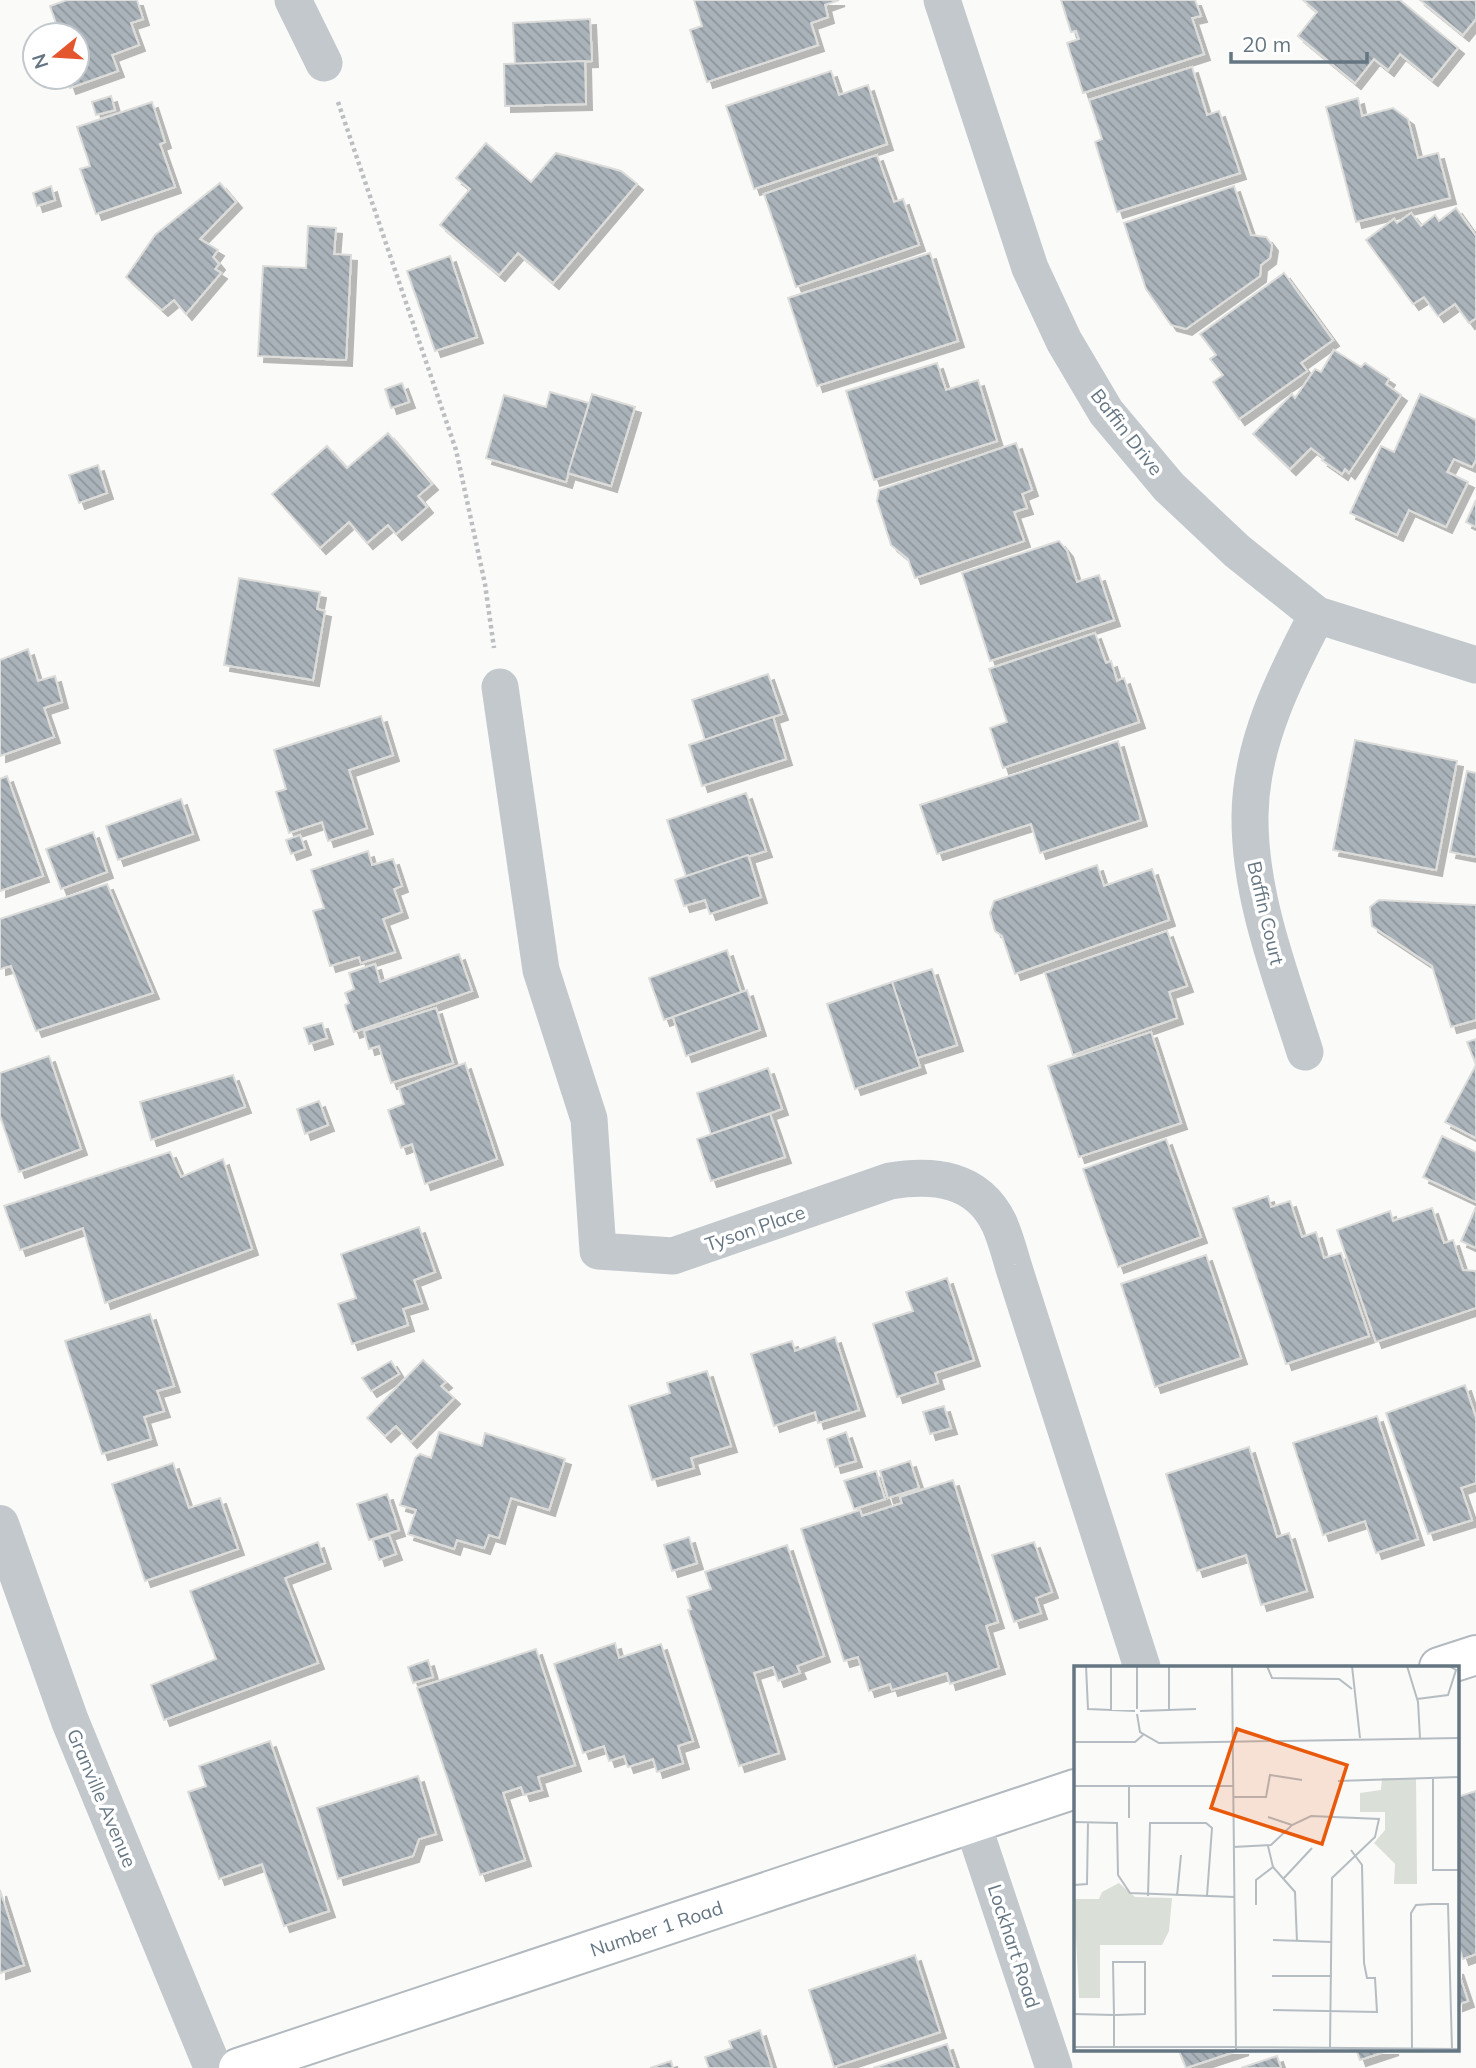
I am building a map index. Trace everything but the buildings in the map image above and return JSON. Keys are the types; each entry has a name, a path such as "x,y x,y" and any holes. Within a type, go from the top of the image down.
{"main road":[{"path":"1442,1666 1476,1655"},
{"name":"Number 1 Road","path":"238,2068 1074,1789"}],"street":[{"path":"293,0 324,63"},
{"name":"Baffin Drive","path":"942,0 1030,268 1064,341 1106,412 1169,487 1237,551 1317,615 1476,665"},
{"name":"Baffin Court","path":"1305,1052 1272,949 1258,889 1250,814 1258,757 1278,693 1317,615"},
{"name":"Tyson Place","path":"500,687 541,970 589,1119 598,1251 673,1256 890,1181 909,1178 934,1178 953,1182 985,1202 999,1223 1142,1666"},
{"name":"Granville Avenue","path":"0,1524 70,1721 213,2068"},
{"name":"Lockhart Road","path":"973,1825 1054,2068"}],"path":[{"path":"324,63 456,450 485,584 500,687"}]}
